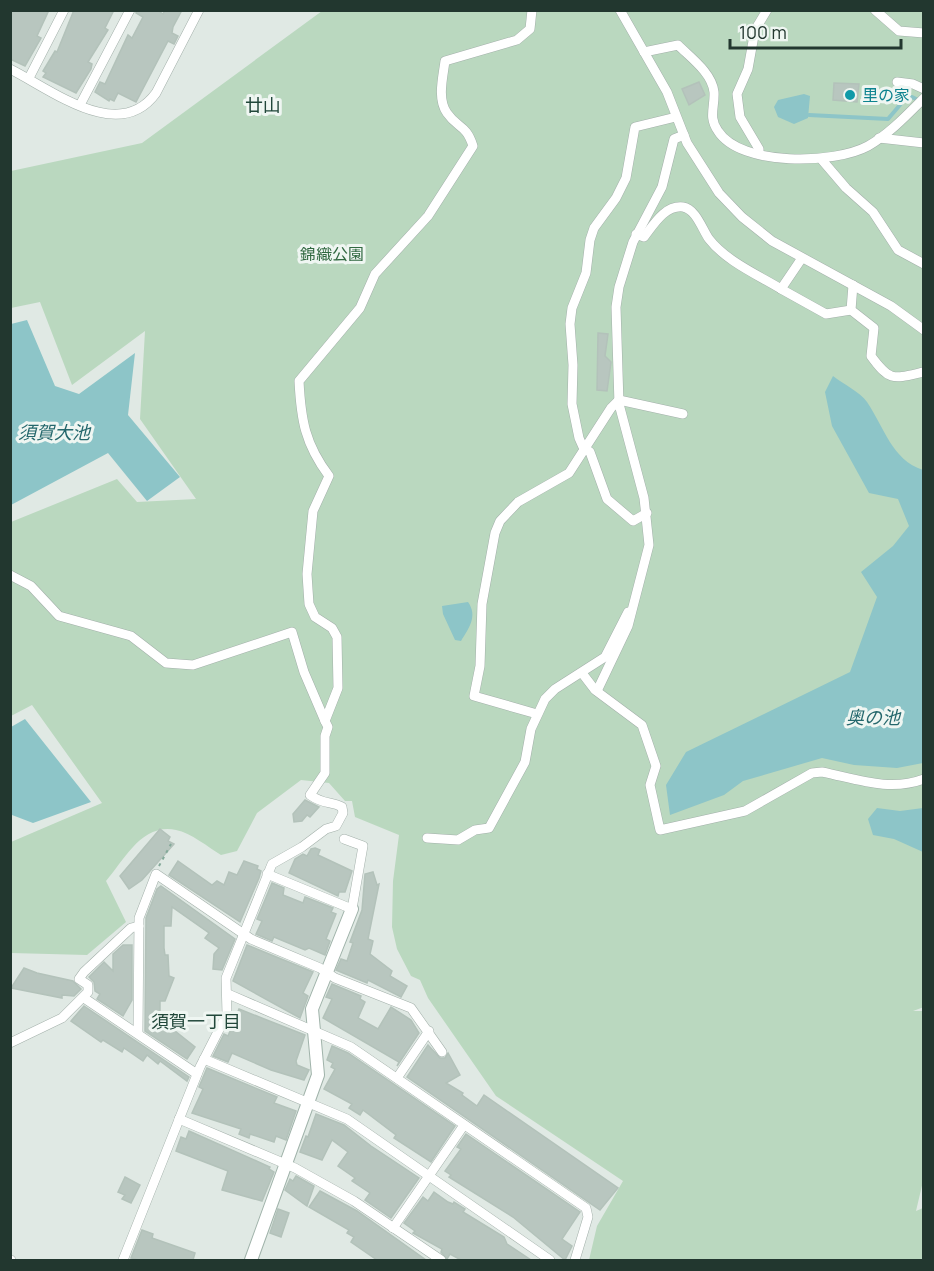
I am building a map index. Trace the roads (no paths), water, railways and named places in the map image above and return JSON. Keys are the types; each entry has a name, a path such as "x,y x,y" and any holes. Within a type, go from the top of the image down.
{"street":[{"path":"29,78 64,10"},
{"path":"80,105 130,10"},
{"path":"10,69 94,113 114,116 132,113 149,102 199,10"},
{"path":"325,721 338,688 337,637 333,628 315,617 309,604 307,574 313,511 329,476 309,446 301,414 299,381 360,309 375,273 428,216 472,146 468,132 446,112 441,89 446,61 517,40 530,29 532,10"},
{"path":"620,10 667,92 684,135 719,193 742,218 772,241 891,306 924,330"},
{"path":"759,154 759,149 740,117 737,94 748,69 755,30 767,10"},
{"path":"874,10 899,31 924,33"},
{"path":"644,52 678,45 702,68 711,83 714,93 711,116 718,133 739,147 759,154 822,160 848,154 879,138 922,100"},
{"path":"897,82 913,84 924,89"},
{"path":"647,513 633,521 608,499 591,452 586,449 579,438 574,422 570,324 572,308 586,273 590,240 594,228 616,198 626,178 635,127 676,117"},
{"path":"597,691 628,626 630,609 649,545 647,513 619,400 616,307 619,287 636,234 662,187 674,139 684,135"},
{"path":"879,138 924,143"},
{"path":"822,160 846,188 873,212 898,250 924,264"},
{"path":"636,234 644,237 664,212 672,208 684,207 691,211 710,240 725,254 826,314 851,310 874,328 870,356 884,374 894,378 924,372"},
{"path":"782,289 802,258"},
{"path":"851,310 853,285"},
{"path":"537,714 474,696 480,666 482,604 495,533 500,521 518,502 569,473 611,408 619,400"},
{"path":"619,400 683,414"},
{"path":"10,575 31,586 59,616 131,636 166,663 193,665 292,632 304,672 328,727 325,736 325,773 310,795 322,803 342,807 343,813 336,826 326,829 302,847 272,864 267,874 226,978 227,1014 197,1074 123,1260"},
{"path":"427,838 458,840 475,830 489,828 525,762 531,729 537,714 555,689 605,657 630,609"},
{"path":"582,673 597,691 642,725 656,766 650,785 660,830 745,811 812,773 822,772 892,786 905,786 924,779"},
{"path":"251,1260 318,1075 312,1009 352,909 363,846 344,839"},
{"path":"138,1032 139,926 142,905 156,874 250,939 411,1008 442,1052"},
{"path":"267,874 352,909"},
{"path":"10,1043 62,1018 88,992 88,985 79,979 84,972 130,928 139,926"},
{"path":"228,994 351,1047 586,1208 588,1216 575,1260"},
{"path":"84,998 138,1032 197,1074"},
{"path":"396,1078 429,1031"},
{"path":"204,1059 347,1119 550,1260"},
{"path":"179,1119 286,1163 354,1201 441,1260"},
{"path":"393,1228 464,1125"}],"water":[{"path":"804,94 810,96 808,118 794,124 778,117 774,107 778,100"},
{"name":"須賀大池","path":"27,320 55,386 79,394 135,353 128,415 180,477 147,501 108,453 11,505 11,324"},
{"name":"奥の池","path":"833,376 864,398 896,451 912,465 923,470 923,763 897,768 854,765 822,758 743,781 724,795 670,815 666,785 686,752 850,672 877,597 861,572 893,546 909,526 898,499 869,493 832,426 825,392"},
{"path":"468,602 472,612 471,622 461,641 455,640 443,614 442,606"},
{"path":"25,719 91,802 33,823 12,815 11,817 11,727"},
{"path":"877,808 900,811 923,808 923,852 894,839 873,835 868,819"}],"waterway":[{"path":"809,115 888,119 905,99 912,97 920,101"}],"place":[{"name":"里の家","path":"850,95"}],"district":[{"name":"廿山","path":"263,105"},
{"name":"須賀一丁目","path":"196,1021"}],"park label":[{"name":"錦織公園","path":"332,254"}]}
